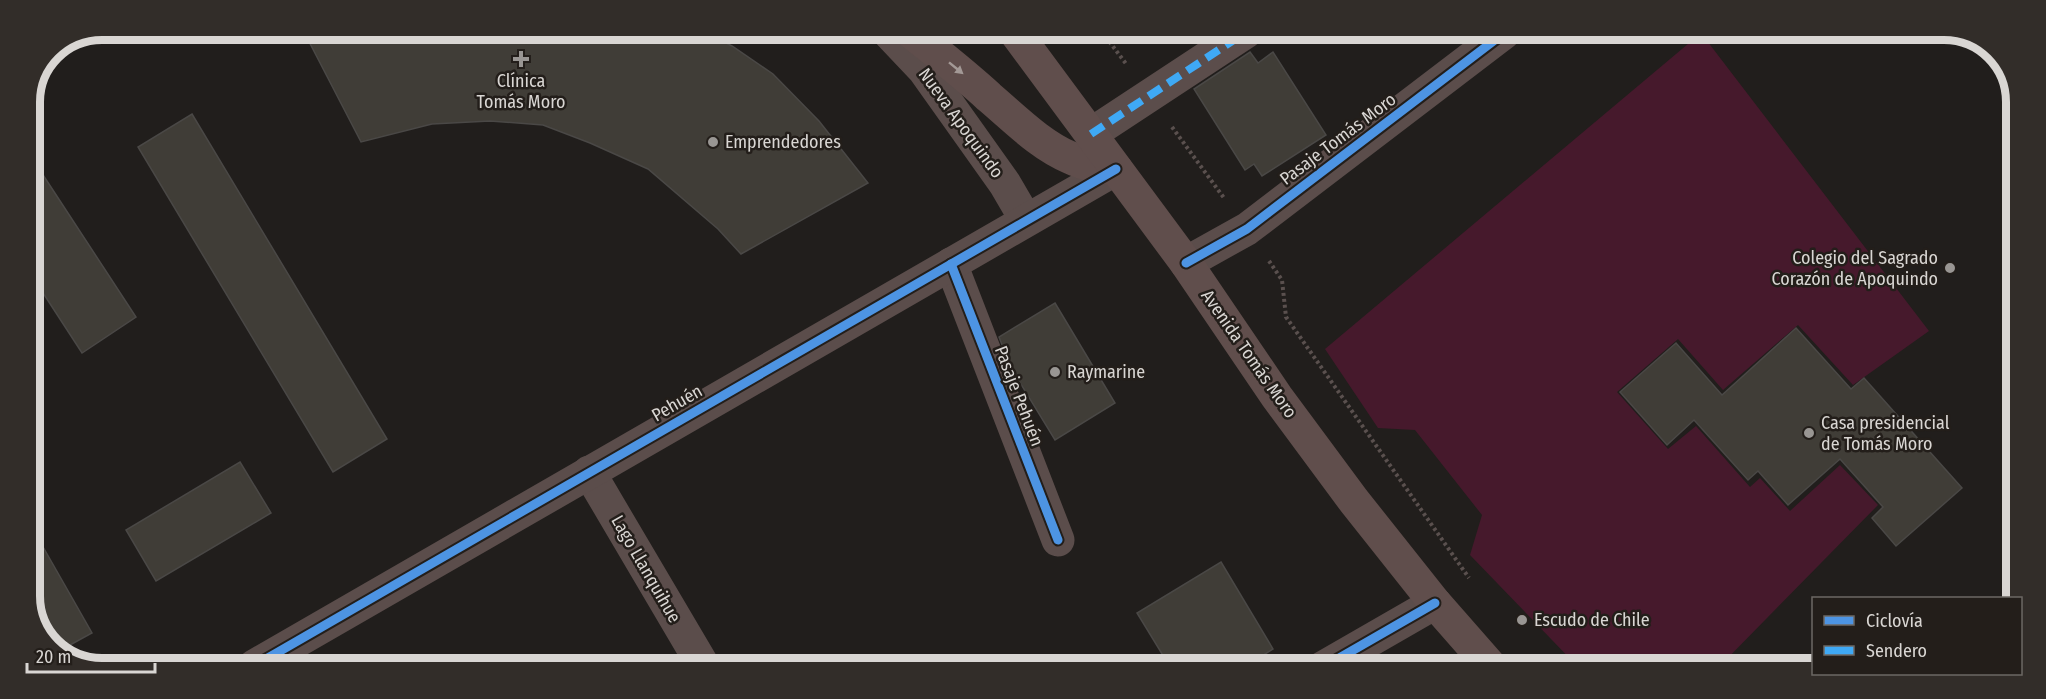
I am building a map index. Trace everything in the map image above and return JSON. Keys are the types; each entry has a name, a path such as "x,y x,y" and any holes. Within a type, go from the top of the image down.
{"main road":[{"path":"920,40 1030,133 1050,147 1070,158 1093,166 1116,169"},
{"name":"Avenida Tomás Moro","path":"1021,40 1186,263 1284,406 1354,501 1435,603 1483,658"}],"street":[{"name":"Nueva Apoquindo","path":"896,40 924,70 1005,184 1026,220"},
{"path":"1091,134 1234,40"},
{"name":"Pasaje Tomás Moro","path":"1186,263 1246,229 1495,40"},
{"name":"Pehuén","path":"268,658 1116,169"},
{"name":"Pasaje Pehuén","path":"951,264 1058,540"},
{"name":"Lago Llanquihue","path":"590,472 699,658"},
{"path":"1339,658 1435,603"}],"path":[{"path":"1108,40 1282,279 1286,317 1472,584"},
{"path":"1524,651 1531,658"}],"shaded area":[{"path":"1693,40 1706,40 1929,331 1853,385 1798,325 1723,390 1678,339 1617,392 1668,449 1696,426 1750,487 1760,478 1790,511 1840,465 1878,505 1728,658 1569,658 1470,555 1482,515 1415,430 1378,428 1325,349"}],"building":[{"name":"Emprendedores","path":"308,40 720,40 773,74 819,121 868,183 741,254 718,229 648,169 543,125 490,121 432,124 361,142"},
{"path":"1250,52 1258,63 1273,52 1326,135 1262,176 1254,164 1245,170 1194,89"},
{"path":"192,114 387,439 333,472 138,147"},
{"path":"40,170 136,317 82,353 40,289"},
{"name":"Raymarine","path":"1055,303 1115,403 1055,440 1011,368 999,337"},
{"name":"Casa presidencial de Tomás Moro","path":"1796,328 1851,389 1864,378 1962,488 1896,546 1872,518 1883,507 1840,459 1788,505 1758,471 1748,480 1694,420 1667,445 1620,392 1676,343 1722,395"},
{"path":"240,462 271,513 156,581 126,530"},
{"path":"41,543 92,633 67,647 49,628 41,601"},
{"path":"1221,562 1273,649 1259,658 1164,658 1137,613"}],"marked path":[{"path":"1091,134 1234,40"}],"cycle path":[{"path":"1186,263 1247,229 1495,40"},
{"path":"268,658 1116,169"},
{"path":"951,264 1058,540"},
{"path":"1339,658 1435,603"}],"place":[{"name":"Clínica Tomás Moro","path":"521,59"},
{"name":"Emprendedores","path":"713,142"},
{"name":"Colegio del Sagrado Corazón de Apoquindo","path":"1950,268"},
{"name":"Raymarine","path":"1055,372"},
{"name":"Casa presidencial de Tomás Moro","path":"1809,433"},
{"name":"Escudo de Chile","path":"1522,620"}]}
